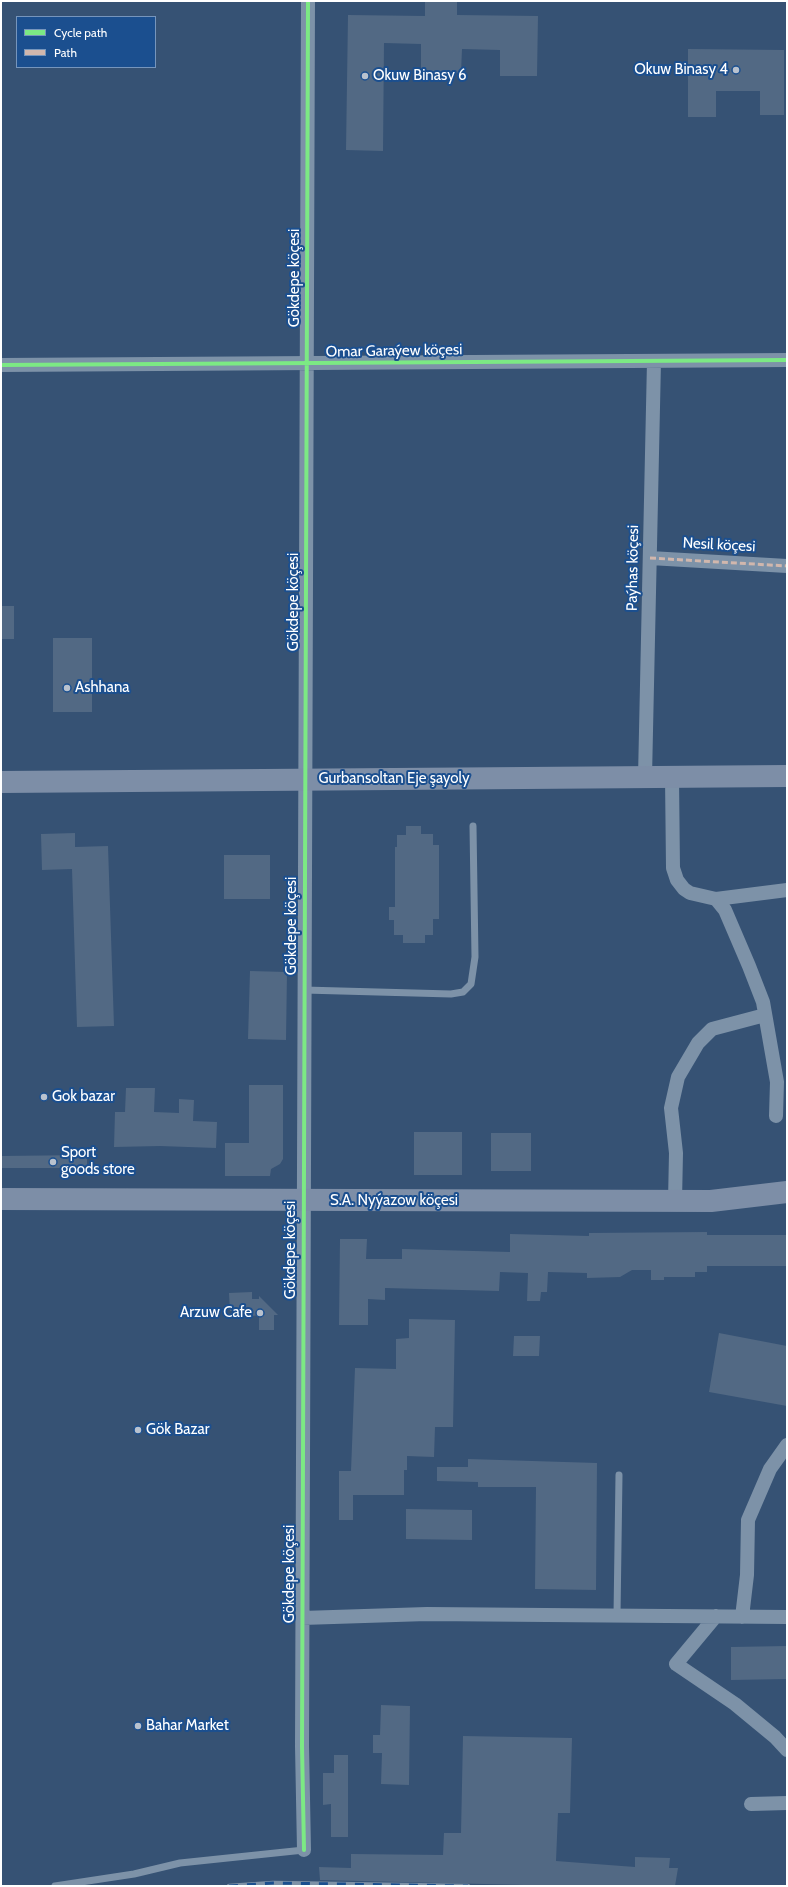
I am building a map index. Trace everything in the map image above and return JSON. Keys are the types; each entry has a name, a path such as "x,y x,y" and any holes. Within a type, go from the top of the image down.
{"main road":[{"name":"Gurbansoltan Eje şayoly","path":"1,782 787,776"},
{"name":"S.A. Nyýazow köçesi","path":"1,1199 711,1201 787,1192"}],"street":[{"name":"Gökdepe köçesi","path":"304,1850 302,1618 308,1"},
{"name":"Omar Garaýew köçesi","path":"1,366 787,360"},
{"name":"Paýhas köçesi","path":"645,777 654,361"},
{"name":"Nesil köçesi","path":"650,558 787,566"},
{"path":"672,776 673,868 677,880 684,889 690,893 716,899 787,890"},
{"path":"716,899 725,910 763,1002 777,1082 776,1116"},
{"path":"675,1201 676,1153 671,1108 672,1094 678,1077 698,1043 712,1029 765,1015"},
{"path":"742,1617 747,1575 748,1520 770,1469 787,1445"},
{"path":"302,1618 427,1614 787,1617"},
{"path":"716,1616 676,1664 735,1704 775,1737 787,1750"},
{"path":"751,1804 787,1803"}],"lane":[{"path":"304,990 451,994 463,992 471,984 475,957 473,826"},
{"path":"617,1616 620,1475"},
{"path":"55,1886 134,1874 180,1863 304,1850"}],"building":[{"name":"Okuw Binasy 6","path":"425,1 457,1 457,15 538,16 537,76 500,76 500,50 462,49 461,73 421,73 421,44 384,43 383,151 346,150 348,15 425,16"},
{"name":"Okuw Binasy 4","path":"688,49 784,50 784,115 760,115 760,91 716,91 716,117 688,117"},
{"path":"1,606 14,606 14,639 1,639"},
{"path":"53,638 92,638 92,712 53,712"},
{"path":"406,826 421,826 421,834 433,834 433,845 439,845 439,919 433,919 433,935 425,935 425,943 403,943 403,935 394,935 394,920 389,920 389,907 395,907 395,847 397,847 397,835 406,835"},
{"path":"75,833 75,847 108,846 114,1026 77,1027 72,869 42,870 41,834"},
{"path":"224,855 270,855 270,899 224,899"},
{"path":"250,971 287,972 286,1040 248,1039"},
{"path":"249,1085 283,1085 283,1159 280,1164 271,1169 270,1176 225,1176 225,1143 249,1143"},
{"path":"126,1088 155,1088 154,1112 179,1113 179,1099 194,1100 193,1121 217,1122 216,1148 160,1146 114,1147 115,1112 125,1112"},
{"path":"414,1132 462,1132 462,1175 414,1175"},
{"path":"491,1133 531,1133 531,1171 491,1171"},
{"path":"87,1155 87,1168 1,1168 1,1156"},
{"path":"707,1232 707,1235 787,1235 787,1266 707,1266 707,1272 695,1272 695,1277 664,1277 664,1280 651,1280 651,1270 632,1270 620,1277 587,1278 587,1273 548,1272 547,1292 541,1292 540,1301 527,1301 528,1273 500,1272 499,1291 385,1288 385,1300 368,1299 368,1325 339,1325 340,1239 367,1239 366,1259 402,1259 402,1249 510,1252 510,1234 589,1236 589,1233"},
{"name":"Arzuw Cafe","path":"252,1292 252,1299 259,1299 259,1296 278,1315 274,1315 274,1330 259,1330 259,1315 252,1316 252,1311 230,1311 229,1293"},
{"path":"409,1319 455,1320 453,1427 435,1427 434,1457 407,1456 407,1470 404,1470 404,1495 353,1495 353,1520 339,1520 339,1471 351,1471 355,1368 396,1369 396,1339 409,1338"},
{"path":"719,1333 787,1346 787,1406 709,1392"},
{"path":"514,1336 540,1336 539,1356 513,1356"},
{"path":"468,1459 597,1463 596,1590 535,1589 536,1487 478,1487 478,1482 437,1481 437,1467 468,1467"},
{"path":"406,1509 472,1510 472,1540 406,1539"},
{"path":"787,1646 787,1679 731,1680 731,1647"},
{"path":"381,1705 410,1706 409,1785 381,1784 382,1753 373,1753 373,1735 380,1735"},
{"path":"463,1736 572,1738 570,1813 558,1813 556,1861 635,1867 635,1857 670,1858 669,1868 678,1868 675,1886 564,1886 320,1880 319,1867 351,1868 351,1854 443,1855 444,1833 461,1833"},
{"path":"334,1755 348,1755 348,1837 331,1837 331,1804 323,1805 323,1773 334,1773"}],"railway":[{"path":"229,1886 273,1883 468,1886"}],"marked path":[{"path":"650,558 787,566"}],"cycle path":[{"path":"304,1850 302,1746 308,1"},
{"path":"1,365 787,360"}],"place":[{"name":"Okuw Binasy 4","path":"736,70"},
{"name":"Okuw Binasy 6","path":"365,76"},
{"name":"Ashhana","path":"67,688"},
{"name":"Gok bazar","path":"44,1097"},
{"name":"Sport goods store","path":"53,1162"},
{"name":"Arzuw Cafe","path":"260,1313"},
{"name":"Gök Bazar","path":"138,1430"},
{"name":"Bahar Market","path":"138,1726"}]}
